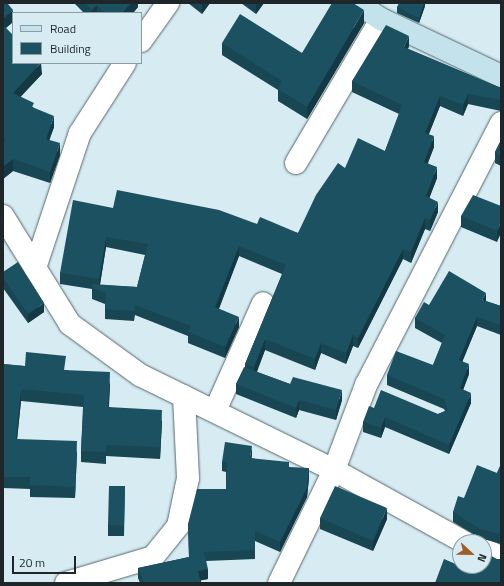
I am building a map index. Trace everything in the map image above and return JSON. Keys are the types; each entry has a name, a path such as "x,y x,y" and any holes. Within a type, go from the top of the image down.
{"street":[{"path":"142,40 168,3"},
{"path":"357,3 380,19 501,76"},
{"path":"296,163 380,19"},
{"path":"35,268 80,133 99,99 124,64"},
{"path":"279,583 334,470 366,385 501,123"},
{"path":"4,221 70,324 140,375 334,470 452,535"},
{"path":"216,411 263,303"},
{"path":"66,583 153,557 178,526 188,478 184,396"}],"building":[{"path":"3,3 7,3 13,10 3,19"},
{"path":"85,3 131,3 123,12 104,12 97,5 92,10"},
{"path":"332,3 353,3 364,10 307,107 278,89 282,81 222,43 240,14 302,53"},
{"path":"399,3 424,3 419,18 397,7"},
{"path":"3,25 12,34 12,64 40,64 13,93 34,103 32,107 54,116 46,139 60,143 50,172 13,159 3,167 3,142 6,139 3,138"},
{"path":"386,25 409,36 404,47 501,88 501,100 468,94 463,105 440,96 425,133 434,136 424,162 437,167 426,196 438,202 430,220 425,218 411,252 403,249 358,338 353,335 346,353 321,343 315,359 265,339 254,367 245,364 286,265 239,246 215,307 239,317 225,347 188,332 191,326 135,305 134,311 105,309 106,293 92,288 93,284 137,287 148,244 106,237 99,279 60,273 73,200 113,208 117,190 219,210 257,224 260,217 298,233 316,195 338,163 345,168 358,138 385,151 402,105 352,81"},
{"path":"501,140 501,156 495,152"},
{"path":"473,195 501,206 501,222 497,231 461,216"},
{"path":"18,262 44,303 28,314 3,278 3,272"},
{"path":"449,271 486,293 482,300 501,306 501,325 477,317 459,360 469,364 460,388 471,393 449,445 385,417 381,428 363,422 369,406 374,408 381,390 438,414 448,410 444,399 387,375 396,351 433,365 445,335 415,318 424,302 429,305"},
{"path":"26,352 66,356 64,370 110,372 108,407 162,410 160,447 106,445 106,452 81,451 84,395 21,389 16,439 77,441 75,487 30,485 30,477 3,477 3,364 25,366"},
{"path":"244,367 290,384 293,377 342,390 336,410 299,400 296,408 236,384"},
{"path":"225,442 252,446 250,458 289,462 289,467 309,468 307,488 280,542 255,531 255,550 204,552 208,569 198,571 201,583 144,583 138,568 189,557 188,524 197,489 226,489 227,462 222,462"},
{"path":"501,464 501,534 480,529 453,512 458,496 464,498 477,465 497,473"},
{"path":"109,486 125,486 124,526 108,525"},
{"path":"335,486 387,508 373,541 320,518"},
{"path":"492,556 501,559 501,583 435,583 444,559 452,562 452,574 492,574"}]}
